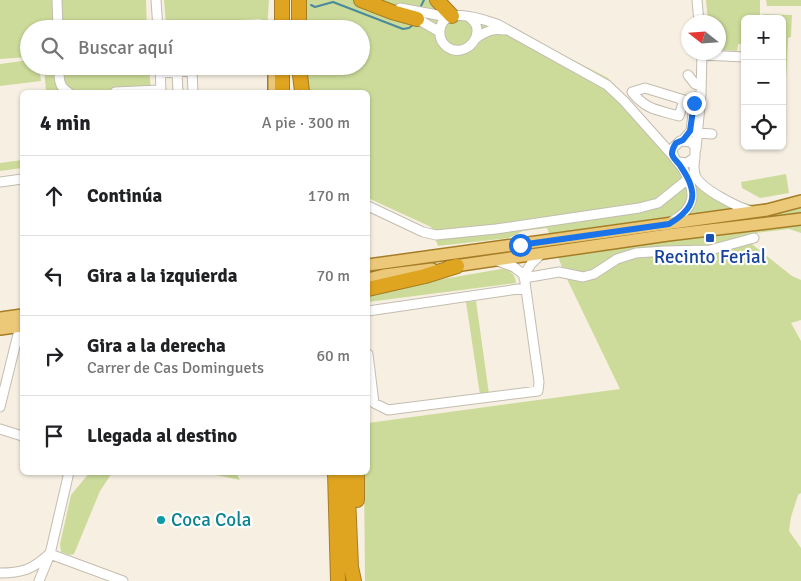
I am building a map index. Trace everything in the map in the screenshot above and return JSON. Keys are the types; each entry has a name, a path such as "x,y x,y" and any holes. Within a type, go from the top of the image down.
{"highway":[{"path":"282,0 282,20"},
{"path":"297,4 308,0"},
{"path":"361,0 417,19"},
{"path":"437,0 450,16"},
{"path":"294,20 297,4"},
{"path":"297,4 298,20"},
{"path":"282,75 282,90"},
{"path":"293,75 294,90"},
{"path":"300,75 302,90"},
{"path":"370,289 425,276 457,266"},
{"path":"331,475 336,490"},
{"path":"335,475 338,581"},
{"path":"347,475 354,581"},
{"path":"354,581 356,567 357,475"}],"main road":[{"path":"275,20 276,0"},
{"path":"274,75 274,90"},
{"path":"370,265 754,212 784,207 801,201"},
{"path":"370,278 542,252 801,219"},
{"path":"0,318 20,322"},
{"path":"0,329 20,323"}],"street":[{"path":"57,0 58,20"},
{"path":"156,0 157,20"},
{"path":"380,0 395,6 440,32"},
{"path":"697,0 698,15"},
{"path":"395,6 470,18 488,22 509,31 607,85 624,101 676,160 687,163 695,154"},
{"path":"450,16 442,24 440,37 444,44 455,50 469,48 476,38 489,30 509,31"},
{"path":"470,18 477,26 476,38"},
{"path":"726,56 741,57"},
{"path":"702,60 695,175 699,181 726,200 754,212"},
{"path":"60,75 60,82 64,90"},
{"path":"160,75 161,90"},
{"path":"177,75 178,90"},
{"path":"192,75 193,90"},
{"path":"688,75 695,84 701,86"},
{"path":"669,224 686,212 692,204 692,191 688,179 672,151 690,131 696,93 701,86"},
{"path":"684,100 679,116 645,106 632,92 645,88 694,103"},
{"path":"698,133 712,134"},
{"path":"658,141 680,141 693,144 695,154"},
{"path":"0,182 20,179"},
{"path":"370,207 423,232 436,235 496,229 640,208 658,203 688,179"},
{"path":"524,277 559,272 572,273 583,277 594,274 617,259 636,253 710,250 754,238"},
{"path":"370,370 374,403 388,410 538,391 539,382 524,277 531,264 542,252"},
{"path":"493,260 514,267 524,277"},
{"path":"370,311 525,288"},
{"path":"0,408 20,330"},
{"path":"0,430 20,435"},
{"path":"39,581 50,554 68,475"},
{"path":"0,573 17,573 27,570 37,565 50,554"},
{"path":"50,554 123,581"}],"green space":[{"path":"0,0 146,0 147,20 20,20 20,58 0,59"},
{"path":"164,0 269,0 268,20 166,20"},
{"path":"305,0 440,0 448,7 460,12 490,17 608,78 685,163 709,184 736,201 754,205 801,198 801,233 789,229 747,234 748,241 792,276 801,280 801,320 791,323 801,341 801,493 798,495 791,517 789,531 801,548 801,581 365,581 364,475 370,475 370,423 620,389 565,275 547,228 523,231 509,238 438,246 431,227 370,199 370,90 308,90 307,75 370,75 370,20 304,20"},
{"path":"706,0 760,0 760,15 741,15 741,44 738,44 737,51 726,50 726,15 707,15"},
{"path":"766,0 801,0 801,6 767,6"},
{"path":"763,14 792,15 791,37 788,38 786,80 786,15"},
{"path":"20,61 20,75 40,75 41,81 0,86 0,64"},
{"path":"45,75 150,75 151,90 46,90"},
{"path":"20,160 20,168 0,171 0,163"},
{"path":"786,174 789,193 760,198 742,188 741,182"},
{"path":"501,269 512,273 516,283 370,302 370,292"},
{"path":"476,301 489,394 480,395 466,302"},
{"path":"88,475 111,475 100,491 74,554 70,555 61,552 60,544 71,495"},
{"path":"216,475 237,475 240,480"}],"waterway":[{"path":"421,6 424,0"},
{"path":"311,5 315,7 333,2 403,29 413,25"}],"place":[{"name":"Recinto Ferial","path":"710,238"},
{"name":"Coca Cola","path":"161,520"}],"route":[{"path":"520,245 669,224 686,212 692,204 691,184 672,151 676,143 683,140 690,131 694,103"}]}
